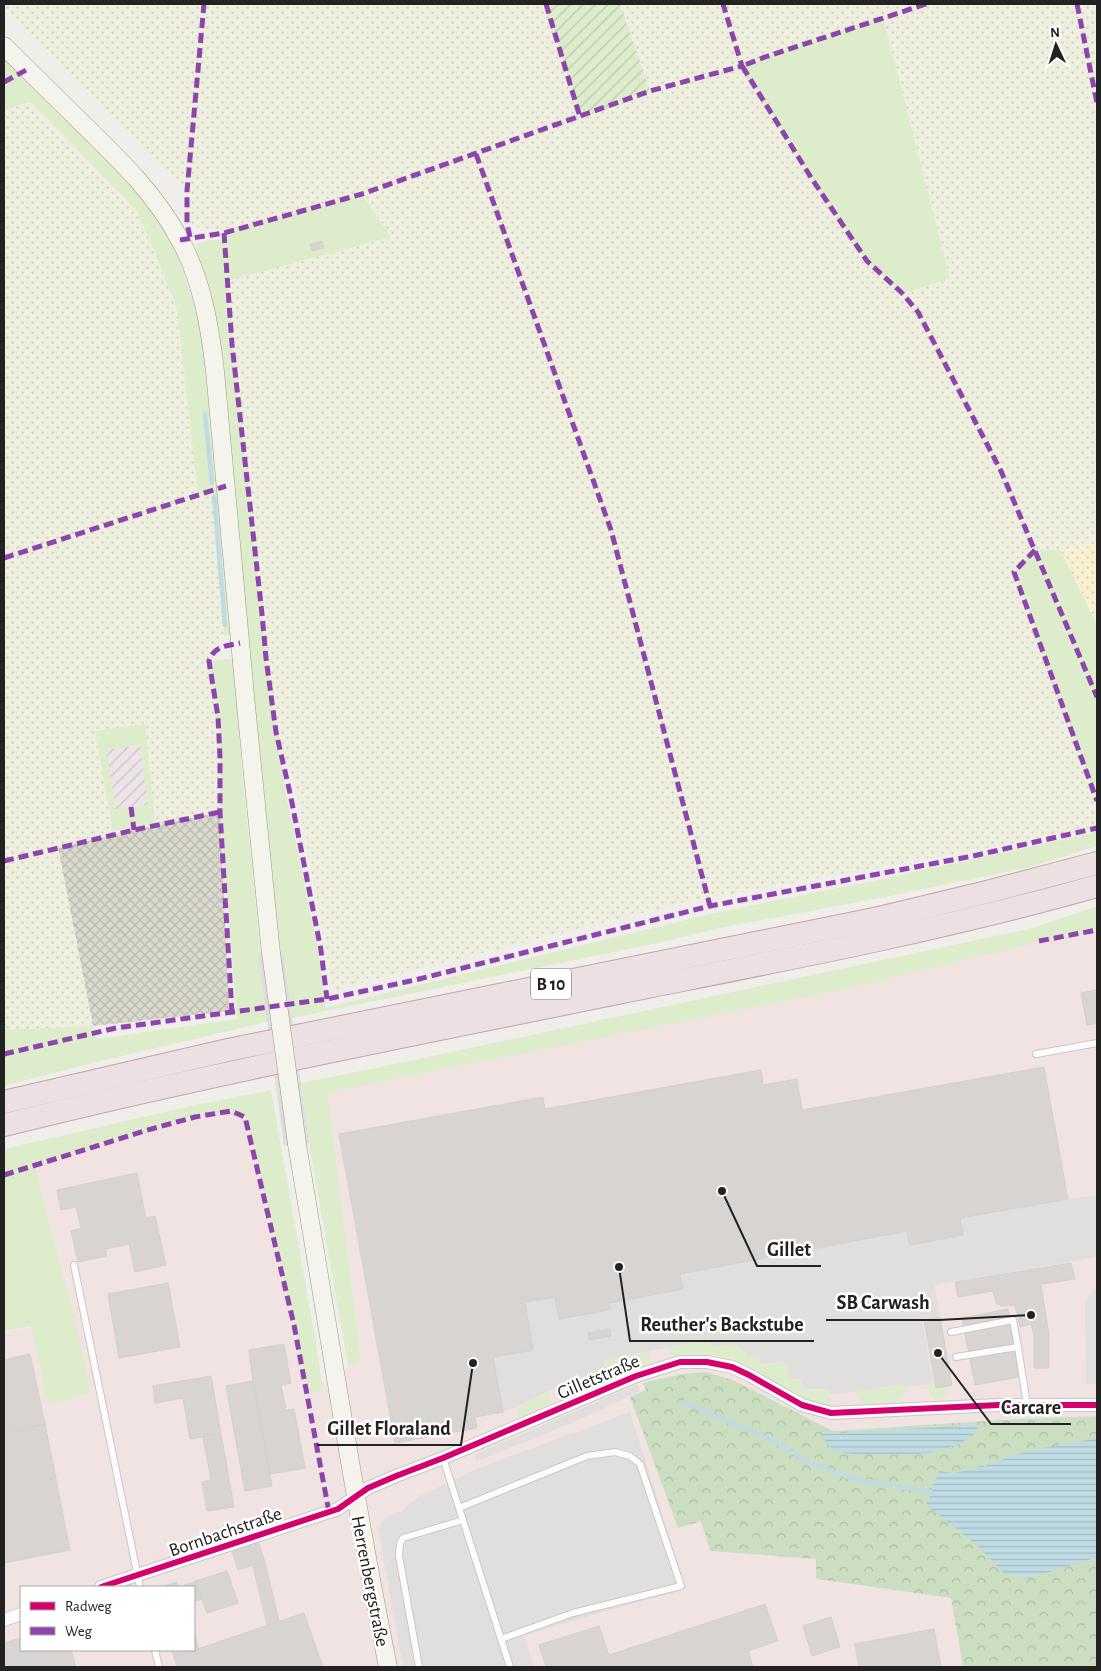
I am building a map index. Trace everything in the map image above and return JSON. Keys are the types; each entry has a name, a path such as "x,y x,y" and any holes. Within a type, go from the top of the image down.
{"highway":[{"name":"B 10","path":"4,1102 265,1042 879,918 983,893 1097,862"},
{"name":"B 10","path":"4,1125 242,1069 874,941 991,914 1097,886"}],"main road":[{"name":"Herrenbergstraße","path":"4,46 119,158 148,192 180,240 190,260 207,318 215,371 271,953 297,1144 350,1466 388,1667"}],"street":[{"name":"Gilletstraße","path":"356,1497 368,1488 636,1376 680,1362 706,1362 732,1367 802,1405 832,1413 1027,1405 1097,1405"},
{"name":"Bornbachstraße","path":"109,1586 139,1582 338,1509 356,1497"},
{"path":"4,1620 20,1614"}],"lane":[{"path":"1036,1054 1097,1043"},
{"path":"74,1265 139,1582"},
{"path":"951,1332 1013,1320 1027,1405"},
{"path":"956,1357 1018,1347"},
{"path":"459,1508 587,1456 615,1452 630,1456 640,1464 681,1586 573,1613 501,1639"},
{"path":"443,1458 510,1667"},
{"path":"419,1667 399,1556 400,1543 403,1538 463,1520"},
{"path":"155,1651 159,1667"}],"shaded area":[{"path":"140,745 148,805 115,810 106,750"},
{"path":"220,812 229,1011 93,1026 58,848"},
{"path":"1097,930 1097,1416 1000,1420 833,1431 733,1380 706,1372 682,1374 643,1383 701,1521 710,1551 816,1559 817,1580 951,1598 963,1667 4,1667 4,1332 75,1320 35,1166 144,1131 195,1117 231,1111 245,1117 294,1325 305,1392 361,1360 328,1093"},
{"path":"1097,1195 1097,1257 934,1285 940,1316 922,1319 933,1384 910,1387 899,1385 830,1395 828,1389 804,1389 801,1379 789,1380 786,1362 761,1364 760,1356 749,1357 736,1344 712,1347 710,1339 604,1360 605,1372 575,1379 503,1412 493,1357 533,1350 525,1302 555,1297 559,1319 609,1310 609,1303 683,1289 680,1274 907,1231 910,1245 963,1235 960,1218"},
{"path":"1097,1286 1097,1384 1086,1384 1085,1302"},
{"path":"636,1385 640,1391 581,1419 477,1461 474,1455"},
{"path":"630,1412 686,1589 524,1636 534,1667 403,1667 378,1528 386,1517 400,1512 418,1497 479,1468"}],"green space":[{"path":"4,4 546,4 580,117 620,4 1097,4 1097,542 1060,550 1035,550 1014,572 1097,801 1097,828 686,902 333,990 296,787 276,732 266,658 227,280 391,236 362,194 224,231 195,227 187,223 187,191 101,109 4,11","holes":["743,66 915,145 950,279"]},
{"path":"546,4 620,4 650,91 580,117"},
{"path":"883,17 950,279 902,293 867,261 812,179 742,66"},
{"path":"4,56 134,188 158,218 177,254 199,319 206,368 232,635 224,636 212,491 198,495 177,308 138,212 31,102 4,109"},
{"path":"31,102 138,212 177,308 198,495 212,491 224,636 219,647 211,654 209,661 218,717 220,812 58,848 93,1026 4,1030 4,109","holes":["145,725 155,823 113,831 95,731"]},
{"path":"362,194 391,237 227,281 266,658 286,795 318,949 325,1008 714,913 883,879 1097,832 1097,846 1030,867 720,928 658,943 292,1018 283,952 281,952 259,766 224,364 219,330 208,287 195,251 198,243 210,240 224,240 224,231"},
{"path":"1035,550 1060,550 1097,625 1097,801 1014,572"},
{"path":"231,659 234,667 242,773 261,955 258,955 267,1022 88,1064 4,1086 4,1030 93,1026 97,1039 237,1019 220,812 218,717 209,661"},
{"path":"145,724 155,823 113,831 95,731","holes":["140,745 148,805 115,809 107,750"]},
{"path":"1097,906 1097,930 820,994 328,1093 361,1360 348,1366 309,1143 301,1083 1033,928"},
{"path":"271,1090 323,1390 305,1392 294,1325 253,1145 245,1117 231,1111 195,1117 144,1131 35,1167 75,1320 91,1393 48,1404 31,1326 4,1331 4,1149 191,1106"},
{"path":"710,1340 712,1347 736,1344 749,1357 760,1357 761,1365 786,1363 789,1381 801,1380 803,1390 828,1390 831,1405 804,1399 752,1368 732,1360 701,1354 669,1356 668,1347"},
{"path":"649,1352 650,1362 567,1395 564,1385 575,1379 606,1372 604,1361"},
{"path":"706,1372 733,1380 833,1431 1000,1420 1097,1416 1097,1665 1094,1667 963,1667 951,1598 816,1579 816,1559 710,1551 701,1521 678,1528 630,1397 646,1390 643,1383 682,1374"},
{"path":"935,1384 936,1388 948,1387 944,1396 937,1400 934,1400 926,1385"},
{"path":"899,1386 910,1388 899,1401 863,1404 855,1391"},
{"path":"549,1392 551,1403 518,1417 517,1412 522,1405"}],"sand":[{"path":"1097,542 1097,623 1060,550"}],"water":[{"path":"979,1425 971,1436 959,1444 936,1451 910,1454 854,1454 841,1452 834,1450 826,1442 822,1434"},
{"path":"1097,1438 1097,1557 1030,1578 1004,1573 978,1546 926,1505 939,1471 955,1473 985,1466 1026,1451"}],"pier":[{"path":"283,952 309,1143 284,1146 258,955"}],"building":[{"path":"322,241 324,248 312,251 310,244"},
{"path":"1097,990 1097,1023 1087,1025 1081,993"},
{"path":"1044,1067 1068,1199 960,1218 963,1235 910,1245 907,1231 680,1274 683,1289 609,1303 609,1310 559,1319 555,1297 525,1302 533,1350 493,1357 503,1412 475,1417 477,1428 395,1443 339,1134 543,1097 545,1109 761,1070 763,1085 797,1079 802,1110"},
{"path":"137,1173 146,1218 155,1216 166,1265 135,1272 129,1244 105,1249 107,1256 78,1262 71,1231 81,1228 76,1207 61,1210 57,1190"},
{"path":"1071,1263 1075,1279 1041,1284 1049,1336 1049,1368 1034,1368 1034,1335 1031,1324 1020,1327 1015,1305 1002,1306 996,1303 993,1291 958,1297 955,1282"},
{"path":"168,1283 180,1347 119,1358 108,1294"},
{"path":"1008,1309 1019,1377 975,1385 962,1318"},
{"path":"940,1317 952,1385 936,1388 924,1320"},
{"path":"610,1329 611,1336 589,1340 588,1333"},
{"path":"284,1344 291,1383 281,1385 286,1410 294,1409 305,1468 270,1474 249,1350"},
{"path":"30,1354 45,1424 4,1433 4,1360"},
{"path":"211,1376 221,1434 190,1439 183,1398 155,1403 153,1386"},
{"path":"253,1381 272,1486 245,1491 226,1386"},
{"path":"45,1424 70,1550 4,1563 4,1433"},
{"path":"221,1434 234,1507 207,1511 202,1482 211,1480 203,1437"},
{"path":"258,1542 265,1562 238,1570 232,1550"},
{"path":"265,1562 279,1621 267,1625 253,1566"},
{"path":"227,1571 238,1603 207,1613 196,1581"},
{"path":"196,1581 202,1599 195,1602 195,1586 182,1586"},
{"path":"177,1582 179,1586 164,1586"},
{"path":"765,1604 778,1641 748,1651 753,1667 546,1667 539,1645 599,1626 609,1655"},
{"path":"304,1613 323,1667 177,1667 174,1657"},
{"path":"831,1617 840,1647 812,1656 803,1626"},
{"path":"934,1629 941,1667 859,1667 855,1644"},
{"path":"195,1635 199,1649 195,1650"},
{"path":"20,1638 20,1651 71,1651 76,1667 4,1667 4,1643"},
{"path":"172,1651 193,1651 174,1657"}],"waterway":[{"path":"205,414 212,483"},
{"path":"214,497 225,625"},
{"path":"683,1402 772,1440 807,1461 853,1479 931,1492"}],"marked path":[{"path":"190,237 187,223 187,191 204,4"},
{"path":"546,4 580,117"},
{"path":"180,240 224,233 362,194 650,91 742,66 723,4"},
{"path":"926,4 742,66 812,179 867,261 902,293 918,312 1001,471 1097,697"},
{"path":"1077,4 1097,103"},
{"path":"4,82 28,69"},
{"path":"476,154 611,530 710,906"},
{"path":"224,233 232,344 266,658 276,732 321,950 327,999"},
{"path":"4,558 226,486"},
{"path":"1035,550 1014,572 1097,801"},
{"path":"232,1013 220,812 218,717 209,661 217,650 240,643"},
{"path":"131,807 134,830"},
{"path":"4,861 220,812"},
{"path":"4,1054 116,1028 327,999 415,980 710,906 973,856 1097,828"},
{"path":"1039,941 1097,930"},
{"path":"4,1175 195,1117 231,1111 245,1117 294,1325 329,1512"}],"cycle path":[{"path":"104,1586 338,1509 368,1488 636,1376 680,1362 707,1362 732,1367 802,1405 831,1413 999,1405 1097,1405"}],"place":[{"name":"Gillet","path":"722,1191"},
{"name":"Reuther's Backstube","path":"619,1267"},
{"name":"SB Carwash","path":"1031,1315"},
{"name":"Carcare","path":"938,1353"},
{"name":"Gillet Floraland","path":"473,1363"}]}
